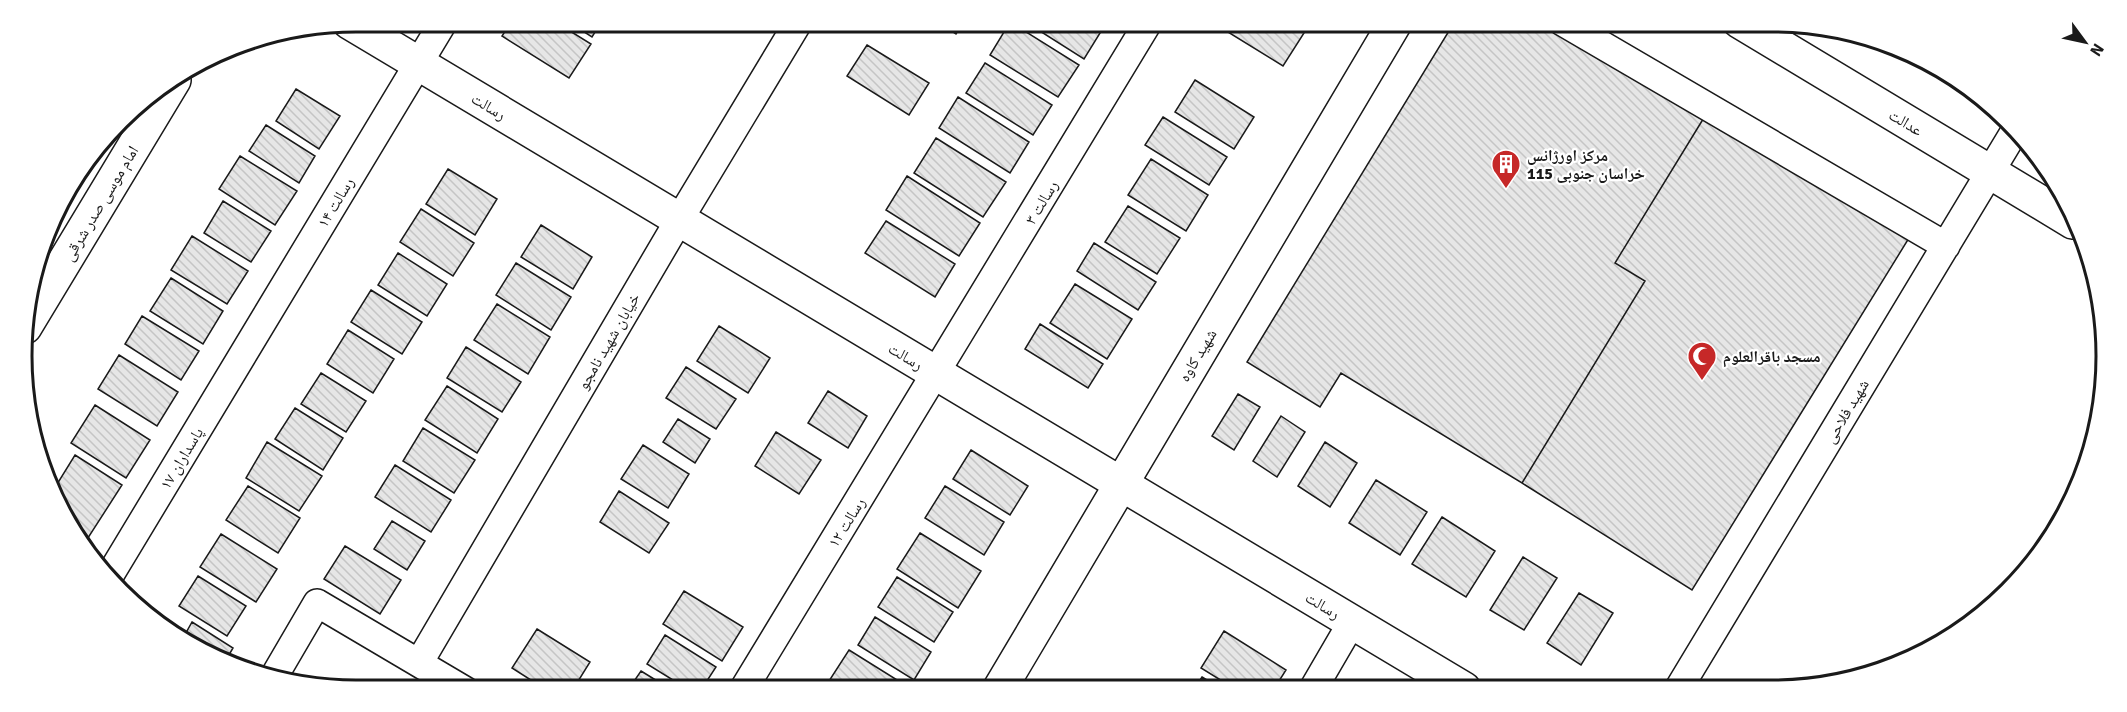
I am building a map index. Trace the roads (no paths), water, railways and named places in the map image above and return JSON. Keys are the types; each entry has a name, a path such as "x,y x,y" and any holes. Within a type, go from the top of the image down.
{"street":[{"name":"رسالت","path":"365,32 1449,680"},
{"name":"رسالت ۱۴","path":"251,341 437,32"},
{"name":"خیابان شهید نامجو","path":"419,663 793,32"},
{"name":"رسالت ۳","path":"937,374 1143,32"},
{"name":"شهید کاوه","path":"1005,680 1389,32"},
{"path":"1580,32 1946,246"},
{"name":"عدالت","path":"1757,32 2064,217"},
{"name":"امام موسی صدر شرقی","path":"35,311 166,93"},
{"name":"شهید فلاحی","path":"1684,680 2011,138"},
{"name":"پاسداران ۱۷","path":"113,571 251,341"},
{"name":"رسالت ۱۲","path":"749,680 937,374"},
{"path":"278,670 317,603 448,680"},
{"path":"1318,680 1352,622"}],"place":[{"name":"مرکز اورژانس 115 خراسان جنوبی","path":"1506,190"},
{"name":"مسجد باقرالعلوم","path":"1702,382"}]}
